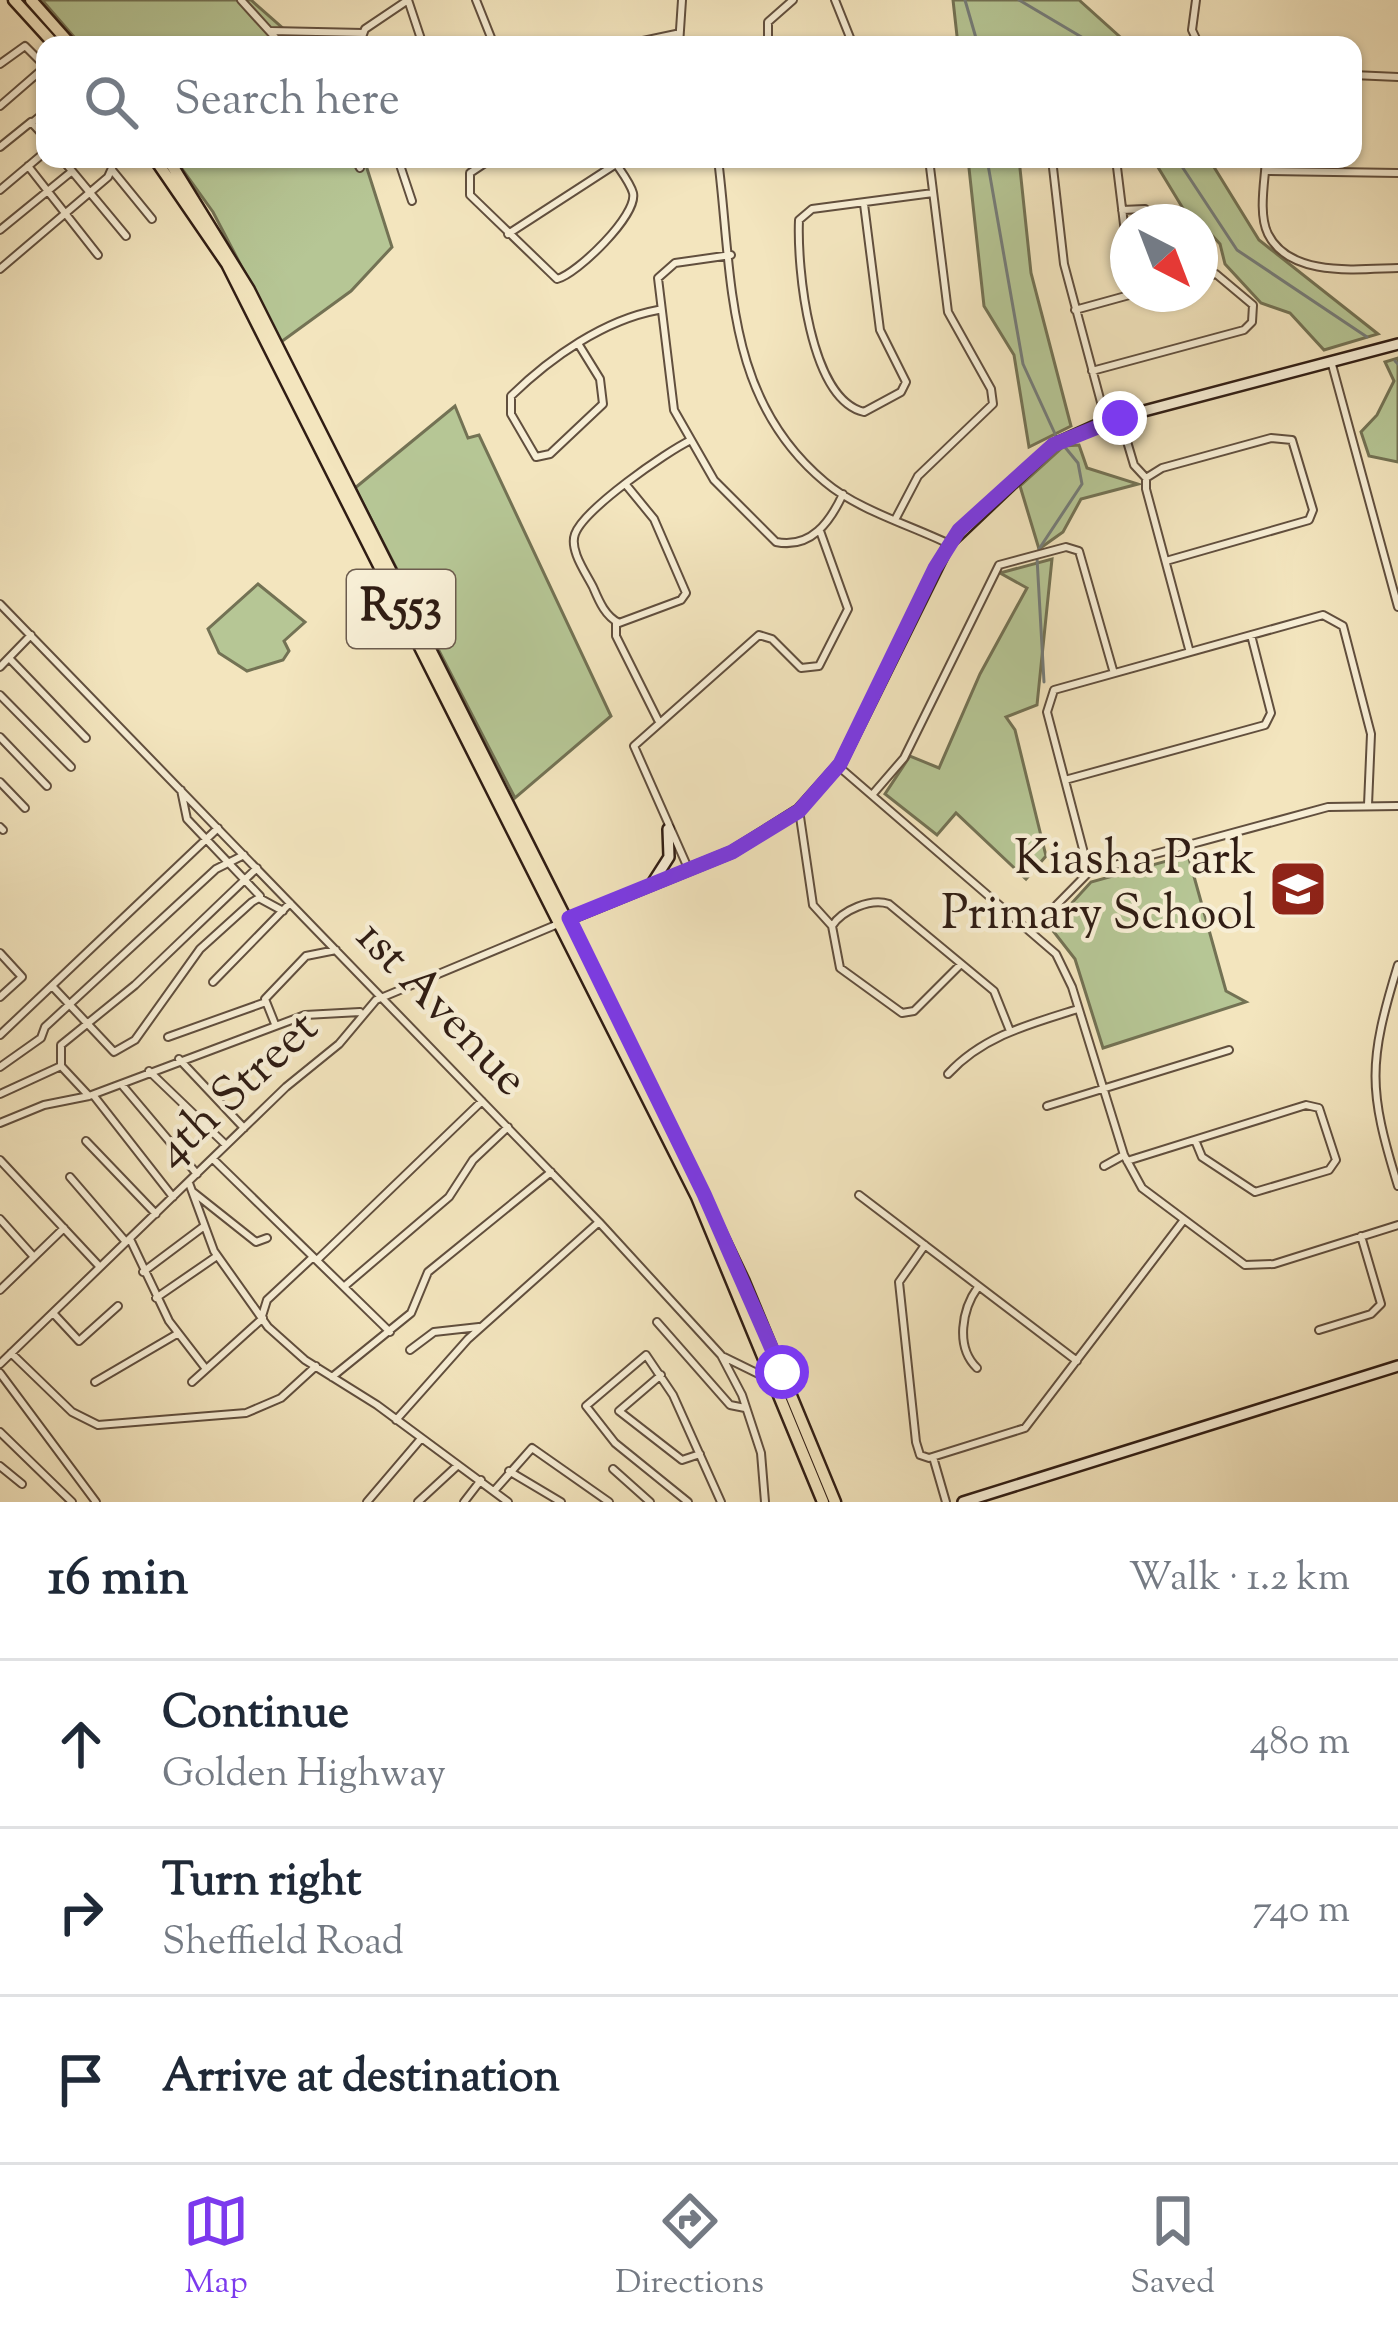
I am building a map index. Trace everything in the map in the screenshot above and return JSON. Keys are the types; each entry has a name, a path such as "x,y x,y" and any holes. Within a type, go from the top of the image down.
{"main road":[{"path":"14,0 47,36"},
{"path":"31,0 63,36"},
{"name":"R553","path":"161,168 227,264 720,1229 835,1502"},
{"name":"R553","path":"174,168 249,290 564,921 697,1197 823,1502"}],"street":[{"path":"242,0 275,36"},
{"path":"362,36 408,0 420,36"},
{"path":"476,0 490,36"},
{"path":"667,36 676,34 682,0"},
{"path":"768,36 768,22 794,0"},
{"path":"835,0 849,36"},
{"path":"1195,36 1196,0"},
{"path":"271,31 363,33"},
{"path":"0,64 25,46 36,56"},
{"path":"0,106 36,72"},
{"path":"1362,76 1398,77"},
{"path":"0,147 36,120"},
{"path":"33,122 36,126"},
{"path":"0,190 36,159"},
{"path":"28,166 98,255"},
{"path":"68,168 126,236"},
{"path":"401,168 412,201"},
{"path":"477,168 470,173 468,191 552,277 571,275 632,205 633,192 618,168"},
{"path":"508,234 605,168"},
{"path":"719,168 749,380 779,434 843,494 949,544"},
{"path":"896,518 918,476 993,404 991,389 948,312 930,168"},
{"path":"1053,168 1064,264 1106,421"},
{"path":"1117,168 1121,204"},
{"path":"2,263 112,170 152,219"},
{"path":"1398,173 1266,171 1265,224 1280,247 1311,266 1398,268"},
{"path":"0,230 71,172"},
{"path":"864,204 880,330 906,382 901,392 864,412 841,397 817,358 798,224 812,209 933,193"},
{"path":"730,255 668,266 656,284 670,398 714,480 773,540 788,544 820,531 843,494"},
{"path":"1092,371 1244,330 1252,322 1253,304 1218,276"},
{"path":"1076,310 1110,300"},
{"path":"579,345 600,380 603,404 550,454 536,457 511,414 509,399 548,363 623,317 658,310"},
{"path":"564,921 764,836 799,811 838,766 949,544 1036,458 1106,421 1398,344"},
{"path":"1331,361 1398,607"},
{"path":"1120,418 1134,465 1146,478 1189,651"},
{"path":"1146,478 1162,468 1287,437 1297,447 1313,510 1305,523 1166,561"},
{"path":"658,720 616,636 616,623 600,603 574,538 627,486 691,440"},
{"path":"616,623 667,606 686,593 655,519 627,486"},
{"path":"689,870 633,753 658,720 759,635 772,639 801,668 818,666 848,609 820,531"},
{"path":"872,795 900,764 999,565 1066,547 1078,550 1112,670"},
{"name":"1st Avenue","path":"0,604 508,1127 721,1355 761,1454 765,1502"},
{"path":"0,620 8,612"},
{"path":"1089,872 1047,712 1050,695 1067,683 1323,615 1343,626 1371,734 1369,805"},
{"path":"1065,780 1265,725 1271,713 1250,634"},
{"path":"0,668 31,635"},
{"path":"9,658 86,739"},
{"path":"0,695 71,767"},
{"path":"0,736 47,786"},
{"path":"838,766 1031,931 1065,967 1125,1158 1142,1188 1245,1265 1274,1264 1398,1225"},
{"path":"0,782 25,808"},
{"path":"182,790 184,813 261,899 283,911"},
{"path":"1031,931 1089,872 1328,807 1398,806"},
{"path":"799,811 813,904 832,926 840,968 902,1013 914,1011 961,964"},
{"path":"0,1035 218,828"},
{"path":"649,886 666,864 668,829"},
{"path":"0,1067 43,1034 229,861 244,855"},
{"path":"59,1051 257,868"},
{"path":"53,987 109,1051 130,1043 200,949 261,899"},
{"path":"832,926 839,916 884,902 994,992 1010,1031"},
{"path":"213,982 290,903"},
{"name":"4th Street","path":"4,1358 173,1197 190,1187 226,1145 339,1044 382,997 564,921"},
{"path":"168,1037 266,1002 300,960 336,950"},
{"path":"0,953 22,977 0,997"},
{"path":"1397,972 1374,1052 1372,1081 1398,1186"},
{"path":"266,1002 275,1024"},
{"path":"948,1074 967,1054 1010,1031 1078,1009"},
{"path":"0,1123 44,1105 91,1096 304,1015 364,1012"},
{"path":"43,1034 59,1051 62,1066 173,1197"},
{"path":"1047,1106 1229,1050"},
{"path":"179,1059 244,1128"},
{"path":"0,1094 62,1066"},
{"path":"149,1071 226,1145"},
{"path":"121,1084 197,1174"},
{"path":"192,1382 262,1317 267,1300 482,1101"},
{"path":"1104,1166 1314,1105 1336,1160 1329,1170 1255,1192 1202,1157 1195,1140"},
{"path":"346,1285 457,1190 473,1160 508,1127"},
{"path":"86,1141 156,1214"},
{"path":"212,1159 390,1332"},
{"path":"0,1160 100,1268"},
{"path":"332,1378 413,1310 428,1272 551,1172"},
{"path":"70,1177 128,1240 155,1298 206,1369"},
{"path":"190,1187 217,1256 262,1317 316,1366 508,1502"},
{"path":"190,1187 256,1242 267,1238"},
{"path":"859,1195 1077,1361"},
{"path":"0,1220 34,1257"},
{"path":"925,1245 899,1282 918,1450 933,1457 1022,1430 1183,1221"},
{"path":"396,1420 483,1327 599,1222"},
{"path":"143,1272 202,1227"},
{"path":"0,1290 64,1228"},
{"path":"1319,1330 1379,1308 1361,1236"},
{"path":"155,1298 217,1256"},
{"path":"977,1368 969,1361 962,1314 978,1287"},
{"path":"52,1312 79,1341 118,1306"},
{"path":"657,1322 730,1405 745,1408"},
{"path":"410,1350 434,1332 483,1327"},
{"path":"95,1382 177,1334"},
{"path":"688,1502 615,1442 586,1406 646,1355 662,1375 721,1502"},
{"path":"721,1355 751,1374 776,1381"},
{"path":"4,1358 72,1412 98,1425 246,1413 281,1399 316,1366"},
{"path":"963,1502 1398,1366"},
{"path":"0,1373 96,1502"},
{"path":"662,1375 619,1411 682,1460 700,1454"},
{"path":"0,1432 72,1502"},
{"path":"367,1502 419,1441"},
{"path":"494,1491 532,1448 609,1502"},
{"path":"933,1457 946,1502"},
{"path":"418,1502 458,1465"},
{"path":"0,1466 22,1484"},
{"path":"613,1469 650,1502"},
{"path":"509,1471 560,1502"},
{"path":"464,1502 481,1480"}],"green space":[{"path":"42,0 251,0 292,36 73,36"},
{"path":"953,0 1079,0 1119,36 957,36"},
{"path":"181,168 367,168 392,247 351,291 281,342 213,212"},
{"path":"969,168 1020,168 1031,273 1071,426 1029,447 1014,355 984,306"},
{"path":"1158,168 1215,168 1259,240 1378,334 1324,350 1290,313 1261,303 1225,264 1218,204 1180,204"},
{"path":"1398,358 1398,462 1369,456 1361,432 1377,415 1394,381 1385,362"},
{"path":"455,406 468,438 479,435 611,716 515,798 355,488"},
{"path":"1079,445 1087,468 1138,484 1081,499 1063,532 1039,549 1020,486 1064,446"},
{"path":"1052,559 1037,705 1006,717 1015,730 1046,856 1026,879 956,813 937,835 885,794 910,756 939,768 980,674 1027,588 1000,573"},
{"path":"258,584 305,622 284,641 289,651 283,660 247,671 219,653 208,629"},
{"path":"1188,855 1226,991 1246,1002 1103,1048 1075,959 1050,927 1091,882"}],"waterway":[{"path":"965,0 975,36"},
{"path":"1019,0 1080,36"},
{"path":"989,168 1023,364 1056,436"},
{"path":"1183,168 1237,250 1367,337"},
{"path":"1395,361 1398,364"},
{"path":"1039,549 1082,484 1078,463 1064,446"},
{"path":"1037,558 1044,682"}],"place":[{"name":"Kiasha Park Primary School","path":"1298,889"}],"route":[{"path":"782,1372 704,1194 569,918 732,852 799,811 840,764 935,568 959,530 1053,445 1120,418"}]}
